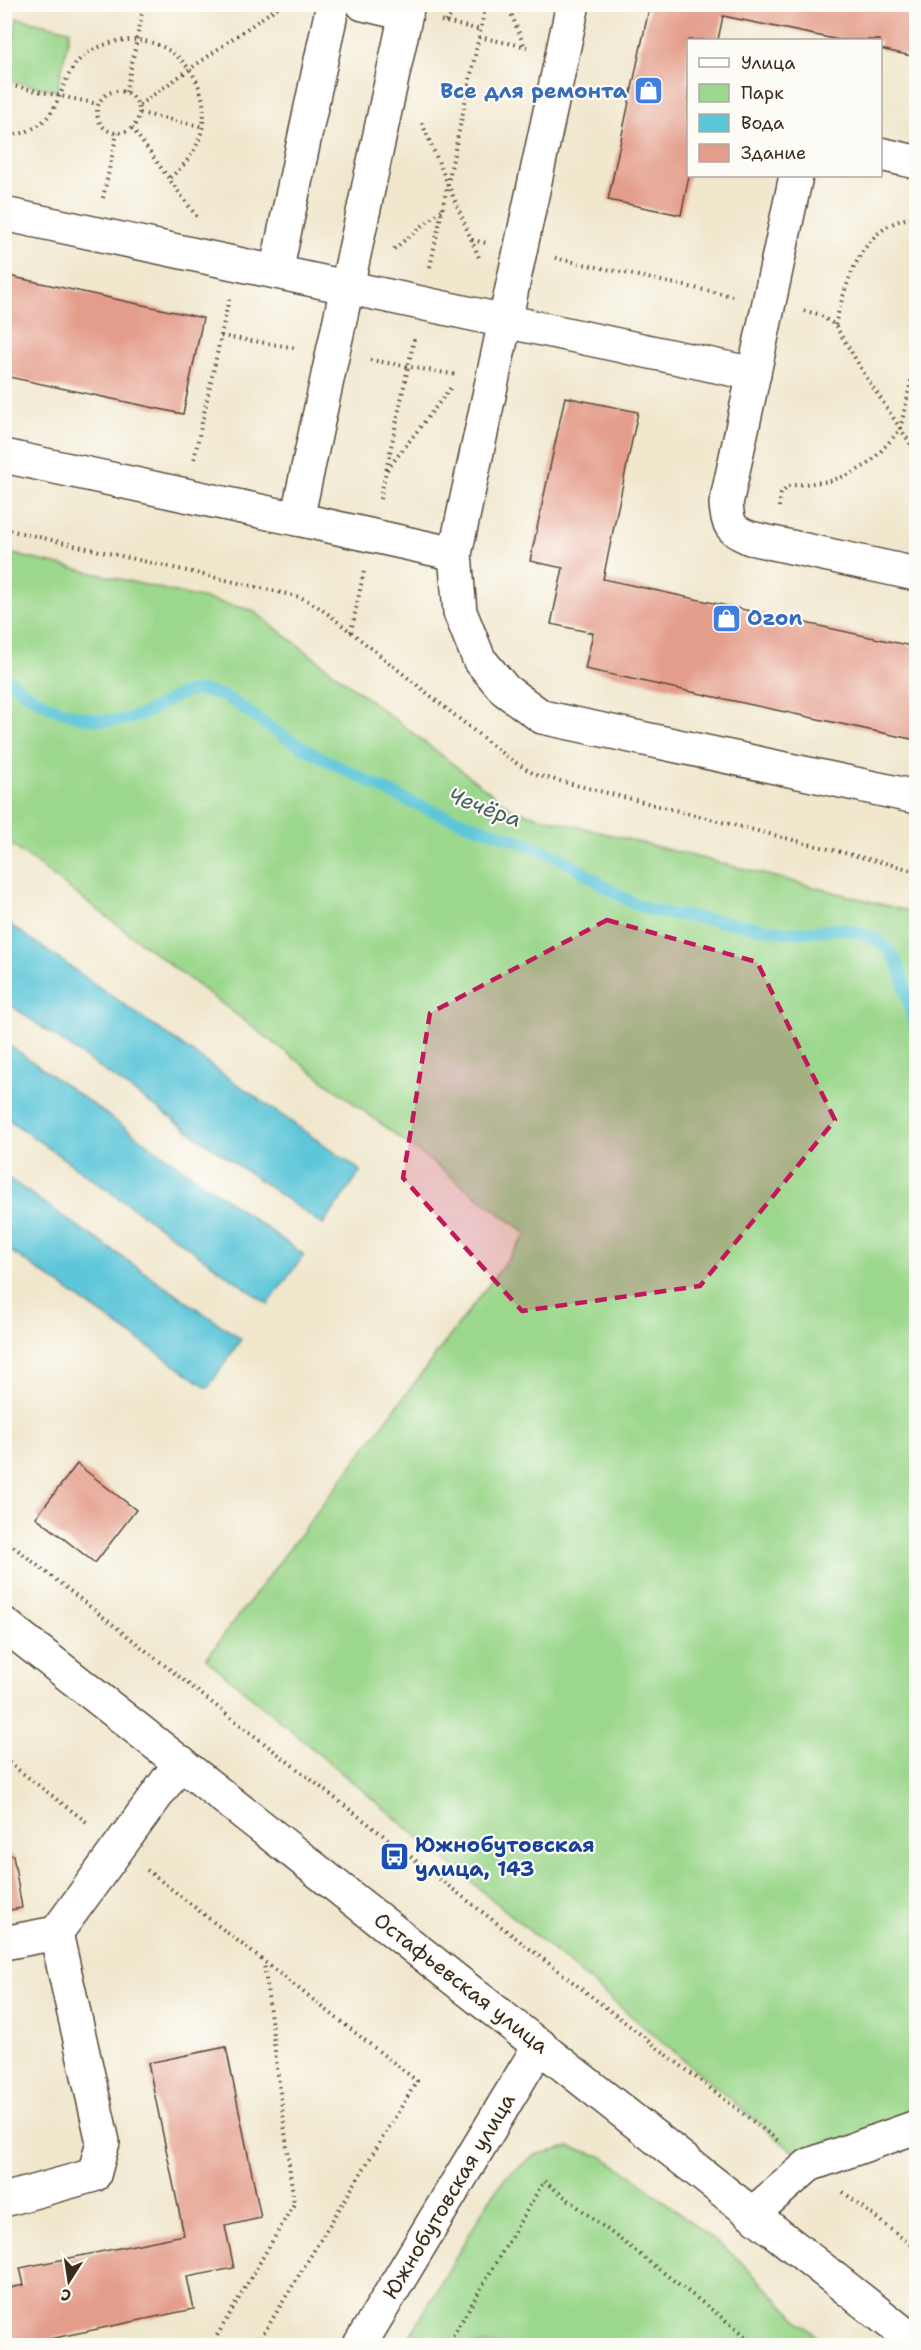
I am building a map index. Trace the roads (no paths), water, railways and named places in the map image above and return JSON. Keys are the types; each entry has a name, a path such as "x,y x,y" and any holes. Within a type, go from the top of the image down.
{"street":[{"path":"276,272 333,4"},
{"path":"297,519 407,9 363,4"},
{"path":"573,4 455,554 460,612 479,659 505,690 542,717 916,797"},
{"path":"882,154 916,162"},
{"path":"796,177 726,504 727,520 735,532 750,538 916,574"},
{"path":"4,214 754,374"},
{"path":"4,456 455,554"},
{"name":"Остафьевская улица","path":"4,1624 916,2343"},
{"path":"4,1943 56,1933 181,1762"},
{"path":"4,2200 94,2175 103,2142 56,1933"},
{"name":"Южнобутовская улица","path":"358,2346 540,2046"},
{"path":"752,2214 809,2165 916,2127"}],"water":[{"path":"5,921 361,1171 323,1225 5,1001"},
{"path":"5,1042 304,1255 268,1304 5,1117"},
{"path":"5,1176 241,1339 208,1388 5,1247"}],"waterway":[{"name":"Чечёра","path":"4,675 32,697 50,706 87,718 107,720 125,719 142,714 188,692 197,691 221,695 289,739 369,782 429,809 552,854 630,902 644,908 785,932 842,929 874,938 886,947 900,971 916,1030"}],"place":[{"name":"Все для ремонта","path":"648,91"},
{"name":"Ozon","path":"726,618"},
{"name":"Южнобутовская улица, 143","path":"394,1857"}]}
